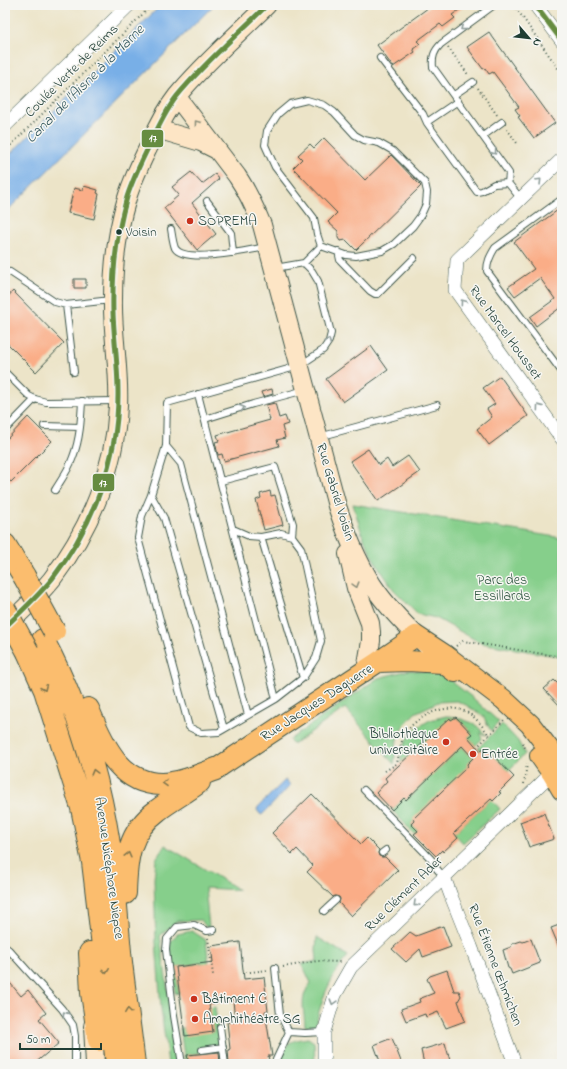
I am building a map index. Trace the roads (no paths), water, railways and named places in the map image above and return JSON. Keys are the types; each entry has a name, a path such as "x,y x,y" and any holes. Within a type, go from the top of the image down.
{"highway":[{"name":"Avenue Nicéphore Niepce","path":"5,545 15,578 42,641 61,677 78,720 96,777 109,846 134,1064"},
{"name":"Avenue Nicéphore Niepce","path":"5,610 42,641 45,690 82,808 93,862 117,1064"},
{"path":"42,641 72,668 98,733 113,758 122,769 141,780 165,784 180,781 216,769"},
{"path":"121,961 126,865 130,847 143,824 157,810 192,788 216,769"},
{"path":"82,808 92,993 102,1064"}],"main road":[{"name":"Rue Jacques Daguerre","path":"216,769 416,636"},
{"name":"Rue Gabriel Voisin","path":"416,636 445,654 503,699 530,724 559,769"},
{"path":"372,666 408,661 443,663 487,699 531,744 559,769 562,790"}],"street":[{"path":"5,126 128,5"},
{"path":"5,627 51,580 68,556 84,529 107,474 114,439 118,401 113,300 115,253 118,232 127,196 136,172 157,129 176,97 267,5"},
{"path":"535,5 562,41"},
{"name":"Rue Gabriel Voisin","path":"176,97 237,176 250,196 262,226 337,506 353,550 377,592 416,636"},
{"name":"Rue Gabriel Voisin","path":"157,129 201,142 216,150"},
{"name":"Rue Marcel Housset","path":"561,436 455,290 458,260 562,159"},
{"path":"337,506 356,588 372,632 372,666"},
{"path":"416,636 443,663"},
{"name":"Rue Clément Ader","path":"325,1064 324,1032 335,995 351,968 444,877 559,769"},
{"name":"Rue Étienne Œhmichen","path":"444,877 474,953 514,1064"},
{"path":"92,993 95,1064"}],"lane":[{"path":"494,5 436,49 432,60 433,67 509,173 508,183 521,199"},
{"path":"380,58 477,192 482,191 494,184 508,183"},
{"path":"427,122 473,82"},
{"path":"307,100 324,105 334,112 355,135 364,140 379,143 393,151 425,183 427,192 426,204 421,215 413,226 394,244 382,251 356,256 346,255 321,246 314,218 275,167 265,144 267,131 278,114 290,104 307,100"},
{"path":"483,136 502,122"},
{"path":"562,199 496,248 487,263 487,271 562,372"},
{"path":"207,202 231,233 233,252"},
{"path":"171,229 175,248 179,252 187,255 212,255 268,247"},
{"path":"273,268 304,263 321,246"},
{"path":"338,251 340,260 370,291 375,294 378,294 414,258"},
{"path":"233,529 248,536 261,537 282,533 292,536 301,548 321,641 316,658 303,678 276,699 219,732 201,733 189,727 138,538 142,516 151,495 166,446 167,403 299,366 323,350 329,341 330,333 318,282 312,271 304,263"},
{"path":"10,272 55,302 66,305 113,300"},
{"path":"66,305 74,372"},
{"path":"5,372 29,396 46,402 118,401"},
{"path":"205,419 306,390"},
{"path":"198,394 276,699"},
{"path":"5,430 35,399"},
{"path":"55,490 66,473 74,456 80,427 82,401"},
{"path":"318,437 437,405"},
{"path":"44,426 80,427"},
{"path":"166,446 182,464 248,715"},
{"path":"220,481 275,467 293,524 292,536"},
{"path":"151,495 164,518 224,729"},
{"path":"261,537 303,678"},
{"path":"364,790 431,859 436,868 444,877"},
{"path":"324,911 336,900"},
{"path":"182,1064 169,976 166,950 167,939 177,927 194,925 207,931 214,930"},
{"path":"5,947 62,1009 73,1025 76,1036 75,1064"},
{"path":"275,968 280,1015 289,1032"},
{"path":"220,1027 225,1064"},
{"path":"289,1032 324,1032"},
{"path":"274,1064 289,1032"},
{"path":"202,1050 223,1047"}],"water":[{"name":"Canal de l'Aisne à la Marne","path":"161,5 214,5 5,213 5,159"},
{"path":"286,780 290,785 289,787 261,815 257,810 258,807"}],"place":[{"name":"SOPREMA","path":"190,221"},
{"name":"Voisin","path":"119,232"},
{"name":"Bibliothèque universitaire","path":"446,742"},
{"name":"Entrée","path":"473,754"},
{"name":"Bâtiment C","path":"194,999"},
{"name":"Amphithéatre SG","path":"195,1019"}],"park label":[{"name":"Parc des Essillards","path":"502,588"}]}
